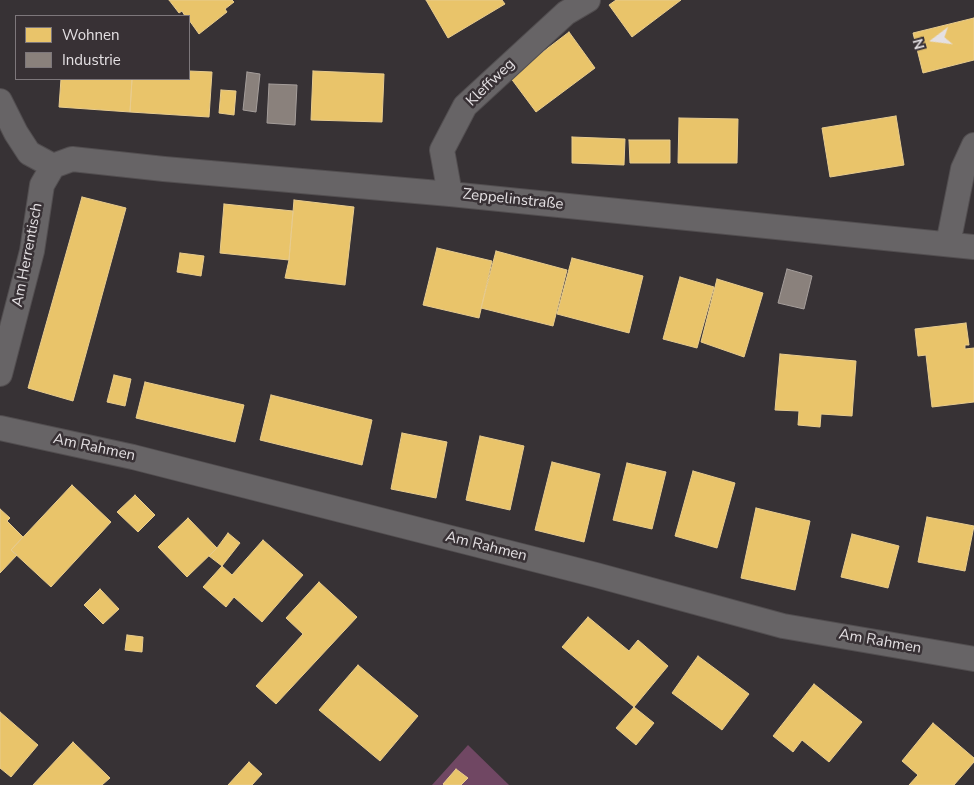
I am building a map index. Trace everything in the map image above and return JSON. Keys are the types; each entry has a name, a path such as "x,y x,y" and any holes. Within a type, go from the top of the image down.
{"street":[{"name":"Kleffweg","path":"450,194 442,150 465,106 566,12 588,0"},
{"path":"0,101 16,133 29,153 52,166"},
{"path":"948,244 963,169 974,145"},
{"name":"Zeppelinstraße","path":"52,166 72,159 450,194 974,247"},
{"name":"Am Herrentisch","path":"0,374 32,251 42,185 52,166"},
{"name":"Am Rahmen","path":"0,428 143,459 596,575 783,626 974,659"}],"shaded area":[{"path":"468,745 509,785 432,785"}],"building: Wohnen":[{"path":"169,0 232,0 234,2 225,9 227,12 199,34 190,21 190,15 184,15 182,11 179,13"},
{"path":"426,0 502,0 505,4 448,38"},
{"path":"616,0 681,0 632,37 609,5"},
{"path":"974,18 974,60 923,73 913,33"},
{"path":"569,32 595,68 536,112 510,77"},
{"path":"190,71 212,72 209,117 130,112 132,80 190,80"},
{"path":"313,71 384,74 382,122 311,120"},
{"path":"61,80 132,80 130,112 59,107"},
{"path":"221,90 236,91 234,115 219,113"},
{"path":"896,116 904,165 830,177 822,128"},
{"path":"679,118 738,119 737,163 678,163"},
{"path":"572,137 625,139 624,165 572,163"},
{"path":"629,140 670,140 670,163 630,163"},
{"path":"82,197 126,208 73,401 28,388"},
{"path":"294,200 354,207 345,285 285,278 289,260"},
{"path":"224,204 293,211 289,260 220,253"},
{"path":"437,248 492,261 479,318 423,305"},
{"path":"496,251 567,270 553,326 481,308"},
{"path":"180,253 204,256 201,276 177,272"},
{"path":"572,258 643,276 629,333 557,314"},
{"path":"680,277 714,287 697,348 663,339"},
{"path":"717,279 763,293 744,357 701,342"},
{"path":"966,323 969,345 965,345 965,349 974,348 974,402 932,407 926,355 918,356 915,329"},
{"path":"780,354 856,361 852,416 821,414 820,427 798,425 799,411 775,410"},
{"path":"114,375 131,379 125,406 107,402"},
{"path":"145,382 244,405 235,442 136,418"},
{"path":"271,395 372,420 362,465 260,440"},
{"path":"402,433 447,442 436,498 391,489"},
{"path":"480,436 524,446 510,510 466,500"},
{"path":"552,462 600,474 584,542 535,530"},
{"path":"627,463 666,472 652,529 613,520"},
{"path":"693,471 735,483 717,548 675,536"},
{"path":"72,485 111,522 51,587 11,550"},
{"path":"135,495 155,515 138,532 117,512"},
{"path":"756,508 810,521 795,590 741,578"},
{"path":"0,509 10,518 7,521 23,537 11,550 17,555 0,573"},
{"path":"927,517 974,526 965,571 918,562"},
{"path":"188,518 217,548 187,577 158,547"},
{"path":"228,533 240,543 222,566 209,556"},
{"path":"852,534 899,546 888,588 841,577"},
{"path":"263,540 303,575 262,622 234,597 226,607 203,587 222,566 232,575"},
{"path":"319,582 357,617 276,704 256,686 303,634 286,618"},
{"path":"100,589 119,609 103,624 84,605"},
{"path":"588,617 629,651 638,640 668,666 634,707 562,647"},
{"path":"127,635 143,637 142,652 125,650"},
{"path":"698,656 749,694 722,730 672,693"},
{"path":"358,665 418,716 380,761 319,710"},
{"path":"814,684 862,722 829,762 802,740 793,752 773,736"},
{"path":"634,707 654,723 636,745 616,728"},
{"path":"0,712 38,745 11,777 0,768"},
{"path":"933,723 974,758 974,762 954,785 909,785 918,775 902,761"},
{"path":"73,742 110,778 102,785 33,785"},
{"path":"249,762 262,774 252,785 228,785"},
{"path":"456,769 468,778 461,785 444,785 443,784"}],"building: Industrie":[{"path":"247,72 260,74 256,112 243,110"},
{"path":"269,84 297,85 295,125 267,123"},
{"path":"787,269 812,276 804,309 778,303"}]}
